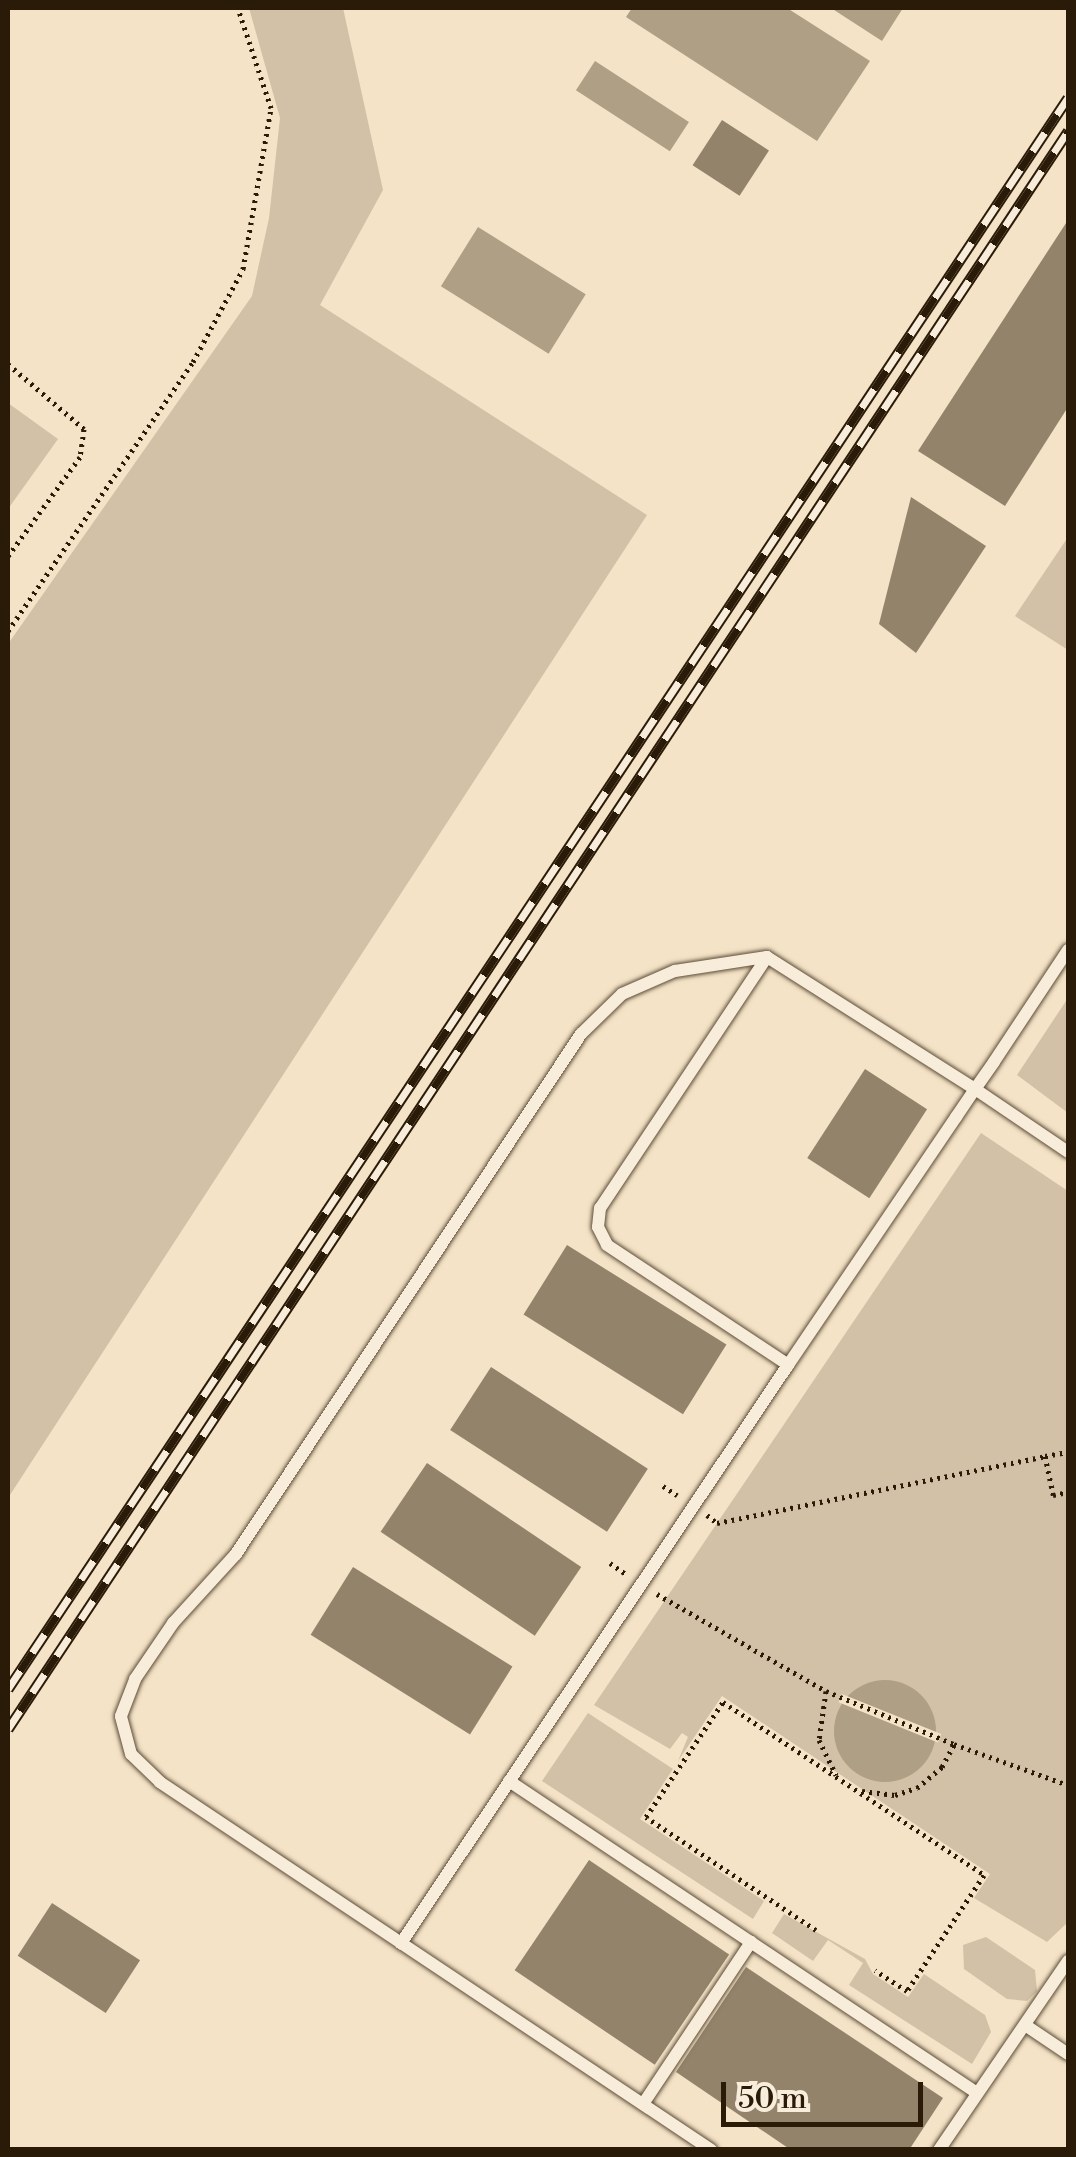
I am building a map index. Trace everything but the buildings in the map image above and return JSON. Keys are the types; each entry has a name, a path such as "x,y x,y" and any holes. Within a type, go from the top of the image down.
{"lane":[{"path":"401,1943 1068,950"},
{"path":"767,957 600,1208 598,1227 606,1245 788,1366"},
{"path":"712,2150 154,1778 125,1740 124,1700 174,1622 236,1554 593,1019 648,980 767,957 1068,1152"},
{"path":"509,1781 977,2094"},
{"path":"643,2104 751,1942"},
{"path":"939,2150 1066,1970"},
{"path":"1024,2025 1068,2054"}],"path":[{"path":"8,631 193,362 243,269 271,108 238,8"},
{"path":"8,364 84,429 80,457 8,556"},
{"path":"663,1486 717,1522 1068,1452"},
{"path":"1045,1456 1053,1495 1068,1492"},
{"path":"610,1563 826,1692 942,1740 1068,1785"},
{"path":"826,1692 819,1740 833,1771 850,1786 884,1796 906,1793 934,1776 954,1744"},
{"path":"816,1930 646,1817 723,1702 984,1875 908,1992 875,1970"}],"shaded area":[{"path":"249,8 343,8 383,190 320,305 647,515 8,1498 8,644 252,296 269,218 280,118"},
{"path":"632,8 787,8 870,61 817,141 626,17"},
{"path":"831,8 903,8 882,41"},
{"path":"595,61 689,122 670,151 576,90"},
{"path":"478,227 586,294 549,354 441,286"},
{"path":"8,403 58,439 8,509"},
{"path":"1068,537 1068,650 1015,616"},
{"path":"1068,998 1068,1113 1017,1075"},
{"path":"981,1133 1068,1191 1068,1922 1047,1942 974,1898 990,1874 722,1696 678,1761 688,1737 682,1733 670,1749 594,1705"},
{"path":"885,1680 914,1688 928,1702 936,1731 928,1760 914,1774 885,1782 856,1774 842,1760 834,1731 842,1702 856,1688"},
{"path":"588,1713 673,1769 640,1819 764,1901 753,1919 542,1781"},
{"path":"784,1914 865,1959 873,1974 908,1997 924,1974 985,2015 991,2032 972,2064 849,1985 863,1963 828,1940 813,1961 772,1933"},
{"path":"986,1937 1035,1970 1037,1991 1027,2001 1007,1999 964,1969 963,1945"}],"pier":[{"path":"842,1694 941,1734 938,1742 839,1702"}],"railway":[{"path":"8,1689 1068,98"},
{"path":"8,1729 1068,131"}]}
